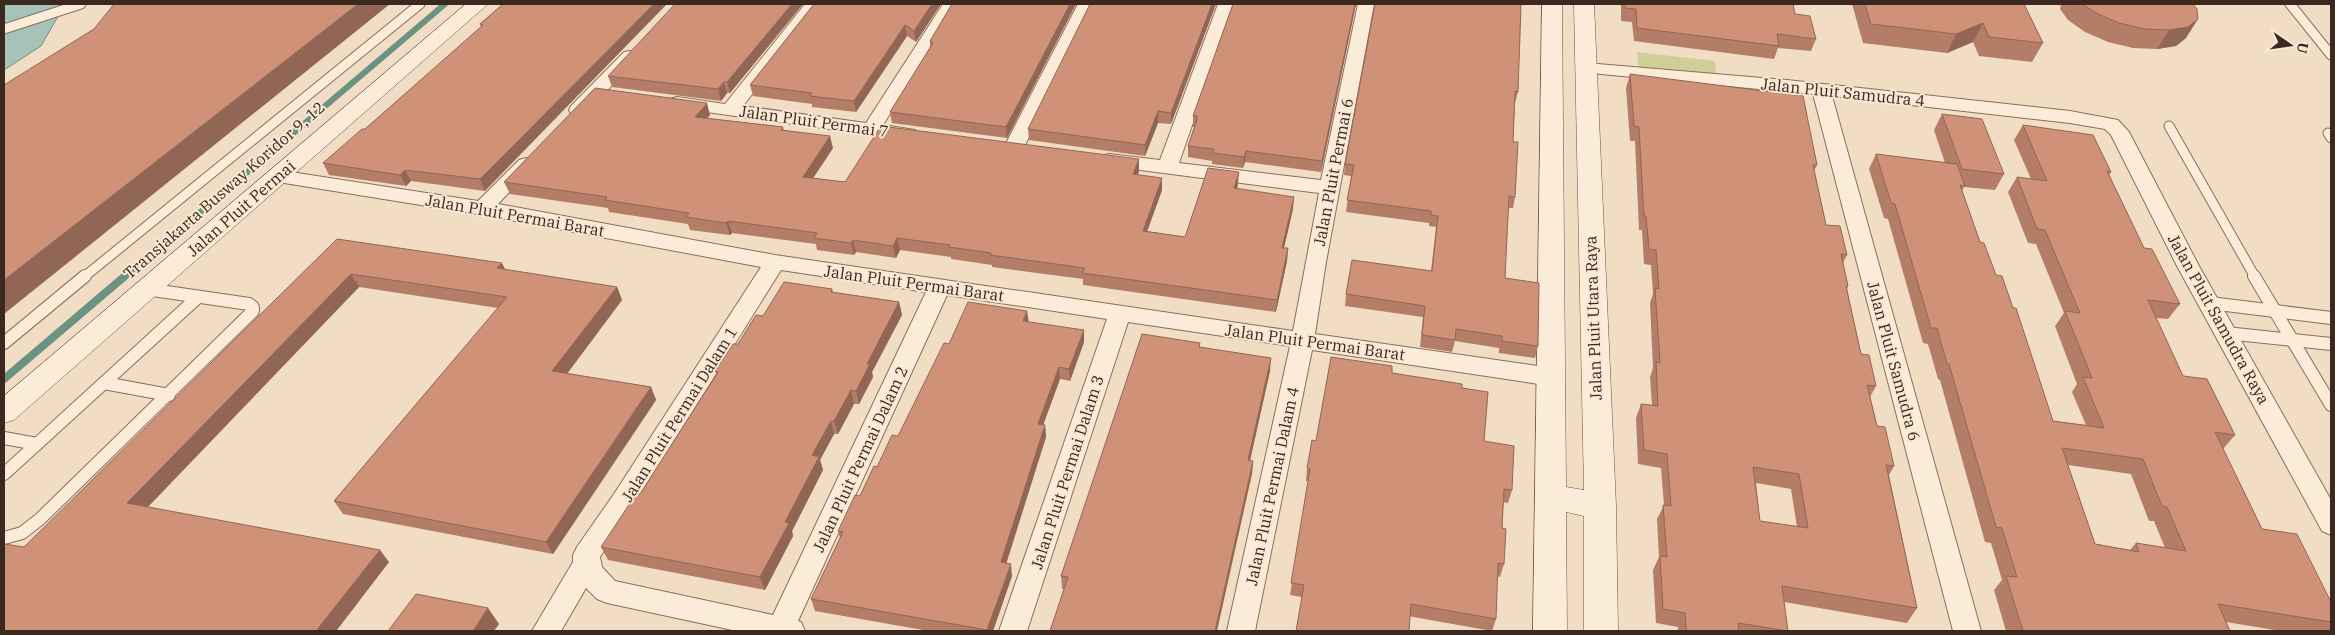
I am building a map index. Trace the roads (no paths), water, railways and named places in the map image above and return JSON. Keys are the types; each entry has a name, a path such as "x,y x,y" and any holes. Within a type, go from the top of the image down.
{"street":[{"name":"Jalan Pluit Permai","path":"4,412 478,4"},
{"path":"730,110 814,4"},
{"path":"871,129 952,4"},
{"path":"1033,150 1004,146 1086,4"},
{"path":"1167,168 1226,4"},
{"name":"Jalan Pluit Permai 6","path":"1303,340 1315,262 1366,4"},
{"path":"1550,631 1552,497 1552,4"},
{"name":"Jalan Pluit Utara Raya","path":"1584,4 1600,506 1601,631"},
{"path":"568,121 640,45"},
{"name":"Jalan Pluit Samudra 4","path":"1586,68 1821,90 2101,121"},
{"name":"Jalan Pluit Samudra 6","path":"1821,90 1967,631"},
{"path":"596,92 615,95"},
{"name":"Jalan Pluit Permai 7","path":"663,101 928,136"},
{"name":"Jalan Pluit Samudra Raya","path":"2101,121 2111,124 2119,132 2188,266 2331,524"},
{"path":"483,208 540,150"},
{"path":"1090,158 1331,188"},
{"name":"Jalan Pluit Permai Barat","path":"278,176 483,208 774,262 939,288 1552,377"},
{"name":"Jalan Pluit Permai Dalam 1","path":"546,631 586,565 586,555 623,501 774,262"},
{"name":"Jalan Pluit Permai Dalam 2","path":"786,630 939,288"},
{"name":"Jalan Pluit Permai Dalam 3","path":"1014,631 1120,313"},
{"name":"Jalan Pluit Permai Dalam 4","path":"1241,631 1303,340"},
{"path":"1552,497 1600,506"},
{"path":"586,565 597,582 607,591 786,630"}],"lane":[{"path":"4,29 81,4"},
{"path":"4,343 233,154 420,4"},
{"name":"Transjakarta Busway Koridor 9, 12","path":"4,402 467,4"},
{"path":"2290,4 2331,55"},
{"path":"2169,126 2273,310 2331,405"},
{"path":"4,538 22,533 40,519 253,311 253,307 249,304 146,290"},
{"path":"4,474 197,298"},
{"path":"2210,303 2331,318"},
{"path":"2226,333 2331,344"},
{"path":"104,383 169,395"},
{"path":"4,438 37,444"}],"waterway":[{"path":"124,277 445,4"},
{"path":"4,379 125,276"}]}
